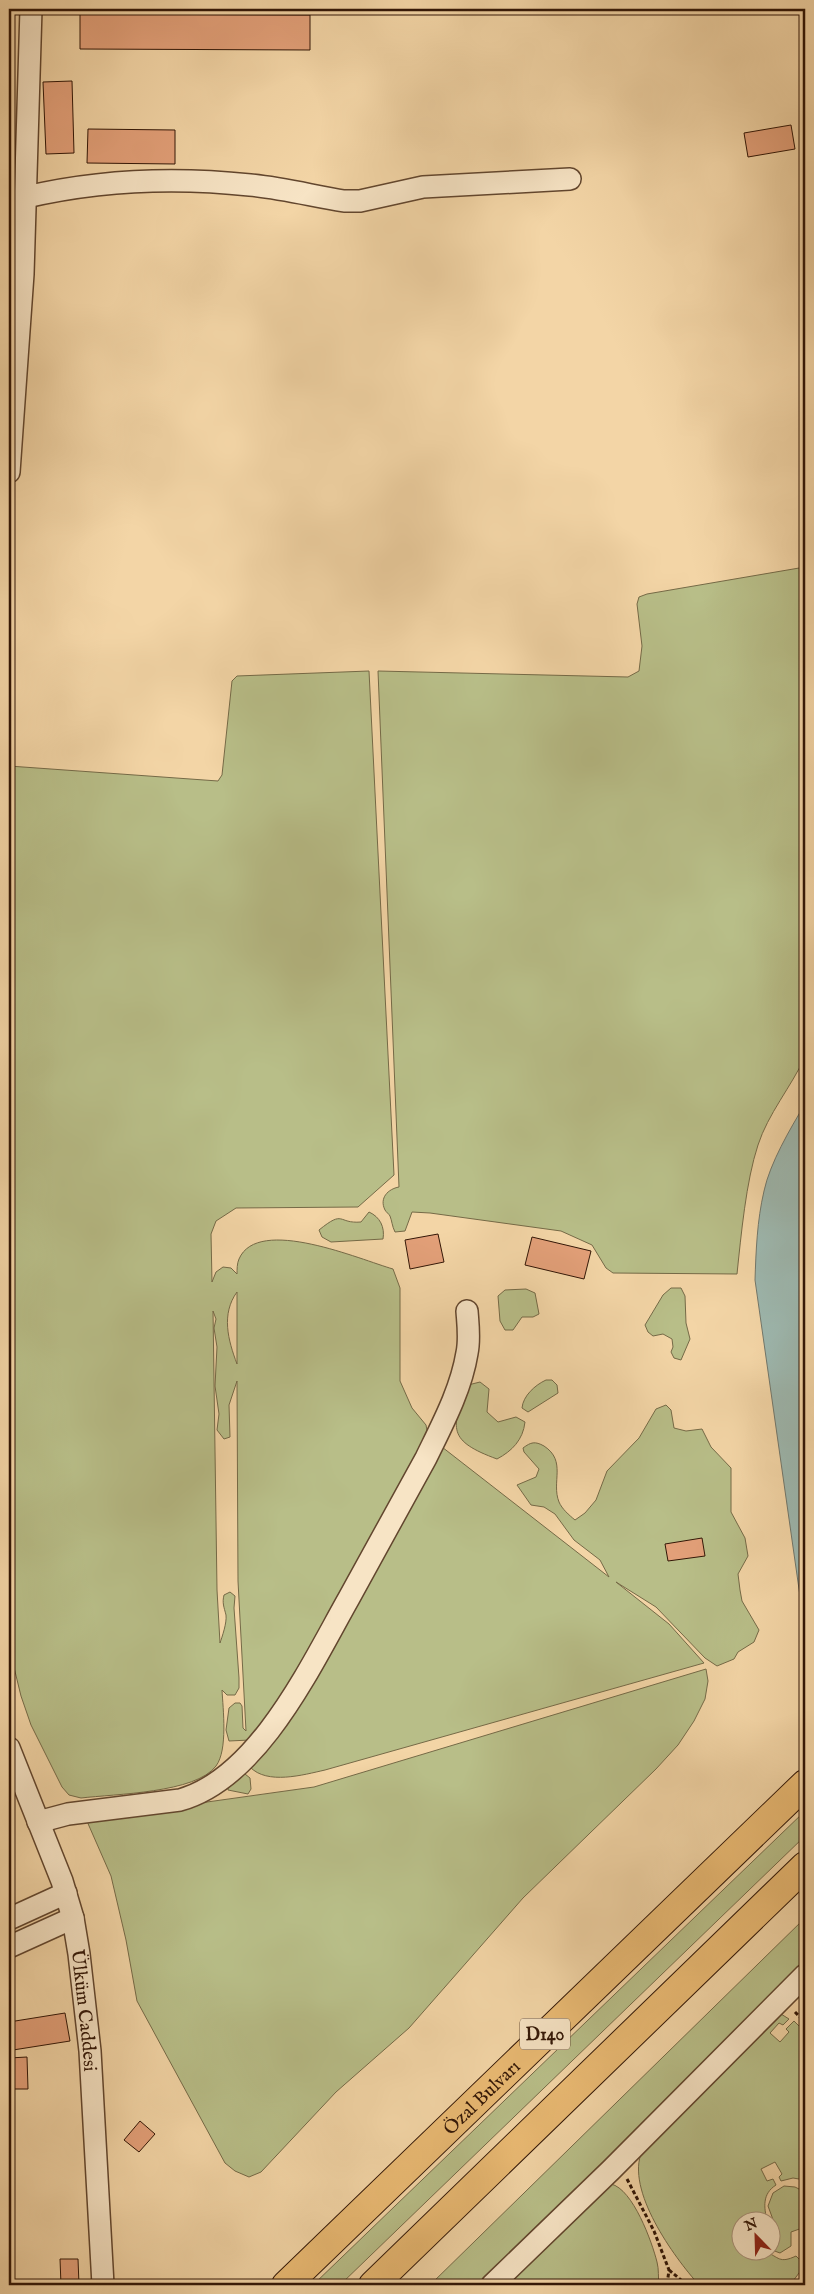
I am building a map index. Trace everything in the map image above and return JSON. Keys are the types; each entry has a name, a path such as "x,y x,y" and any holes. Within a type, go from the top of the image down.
{"highway":[{"name":"Özal Bulvarı","path":"286,2285 805,1784"},
{"path":"373,2285 805,1866"}],"street":[{"path":"9,472 17,380 17,225 26,197 31,9"},
{"path":"26,197 60,189 178,181 252,185 344,201 360,201 423,187 570,179"},
{"path":"38,1822 68,1814 180,1800 194,1796 217,1782 257,1745 294,1696 426,1458 445,1419 462,1375 467,1352 467,1311"},
{"name":"Ülküm Caddesi","path":"9,1748 66,1893 73,1918 90,2051 103,2285"},
{"path":"9,1919 66,1893"},
{"path":"9,1947 73,1918"},
{"path":"492,2285 618,2164 805,1975"}],"path":[{"path":"618,2164 633,2187 669,2270 687,2285"},
{"path":"667,2285 669,2270"},
{"path":"797,2285 805,2276"}],"green space":[{"path":"805,567 805,1057 768,1122 758,1145 747,1192 737,1274 613,1273 606,1268 592,1245 561,1231 430,1213 412,1212 405,1231 395,1232 390,1216 383,1206 384,1198 388,1192 399,1187 378,671 628,677 639,671 642,646 637,604 639,597 647,594"},
{"path":"369,671 394,1175 358,1207 236,1208 216,1221 211,1234 212,1282 216,1272 223,1267 231,1268 237,1274 239,1259 250,1246 267,1241 288,1240 311,1244 393,1269 400,1288 400,1381 412,1408 426,1425 428,1436 285,1699 250,1740 229,1741 226,1730 229,1708 235,1703 240,1703 242,1706 243,1728 246,1731 238,1581 237,1381 229,1405 230,1437 224,1439 217,1430 219,1414 215,1386 217,1347 214,1328 216,1319 213,1311 217,1590 220,1643 226,1618 223,1598 224,1595 230,1592 235,1596 234,1608 239,1678 239,1688 235,1695 227,1695 222,1690 224,1729 220,1759 216,1766 206,1775 191,1782 154,1791 81,1798 69,1795 62,1787 31,1725 21,1696 9,1647 9,766 218,781 222,775 232,681 237,676","holes":["237,1292 237,1364 231,1346 228,1327 229,1309"]},
{"path":"369,1212 381,1223 383,1239 331,1242 322,1237 319,1230 333,1220 341,1219 361,1222"},
{"path":"671,1288 681,1288 685,1296 686,1323 690,1339 681,1360 674,1358 671,1352 673,1347 672,1339 663,1334 653,1336 648,1332 645,1325 663,1295"},
{"path":"526,1289 535,1293 539,1314 533,1317 522,1317 513,1330 505,1330 500,1321 498,1296 505,1290"},
{"path":"546,1380 552,1380 557,1385 558,1393 528,1412 522,1408 530,1391"},
{"path":"480,1382 489,1389 487,1412 498,1422 516,1417 525,1422 522,1434 516,1444 497,1459 469,1446 457,1432 458,1413 468,1385"},
{"path":"666,1405 671,1410 674,1428 686,1431 702,1429 711,1447 731,1468 731,1512 745,1538 748,1556 738,1574 740,1590 742,1601 759,1630 754,1642 738,1652 734,1659 717,1666 705,1658 656,1607 616,1582 669,1624 704,1663 325,1770 296,1776 275,1777 257,1773 250,1767 442,1447 609,1577 600,1560 574,1540 555,1514 544,1507 531,1505 517,1485 536,1477 539,1469 524,1452 523,1448 531,1443 538,1443 551,1452 557,1465 557,1494 559,1502 575,1520 585,1513 596,1500 607,1471 639,1438 656,1409"},
{"path":"706,1669 708,1681 705,1699 694,1721 678,1745 656,1769 523,1898 409,2028 336,2092 261,2172 249,2177 235,2171 225,2163 137,2001 126,1940 111,1876 86,1819 314,1787"},
{"path":"245,1774 250,1778 251,1789 248,1794 228,1790 228,1786 238,1775"},
{"path":"805,1811 805,1836 340,2285 313,2285"},
{"path":"805,1918 805,1966 484,2285 430,2285"},
{"path":"781,2014 789,2019 783,2025 779,2023 770,2033 780,2042 789,2032 786,2029 794,2021 805,2032 805,2180 793,2178 781,2181 779,2177 782,2174 775,2162 761,2169 767,2181 773,2179 776,2185 768,2192 766,2197 766,2212 732,2212 732,2262 782,2262 782,2260 796,2256 805,2265 790,2285 699,2285 665,2241 646,2203 640,2184 639,2167 642,2151 776,2015"},
{"path":"611,2184 627,2195 640,2217 657,2262 659,2285 503,2285"},
{"path":"784,2186 795,2187 805,2192 805,2227 791,2232 791,2246 782,2252 782,2212 770,2212 768,2206 773,2193"}],"water":[{"path":"805,1104 805,1608 800,1596 755,1280 758,1225 767,1180 781,1146"}],"building":[{"path":"80,14 310,15 310,50 80,49"},
{"path":"72,81 74,153 46,154 43,82"},
{"path":"791,125 795,149 748,157 744,133"},
{"path":"88,129 175,130 175,164 87,163"},
{"path":"438,1234 444,1262 410,1269 405,1240"},
{"path":"532,1237 591,1251 584,1279 525,1265"},
{"path":"702,1538 705,1556 668,1561 665,1544"},
{"path":"65,2013 70,2041 13,2050 9,2022"},
{"path":"27,2057 28,2089 9,2089 9,2058"},
{"path":"140,2121 155,2134 139,2152 124,2140"},
{"path":"60,2259 78,2259 79,2285 61,2285"}]}
